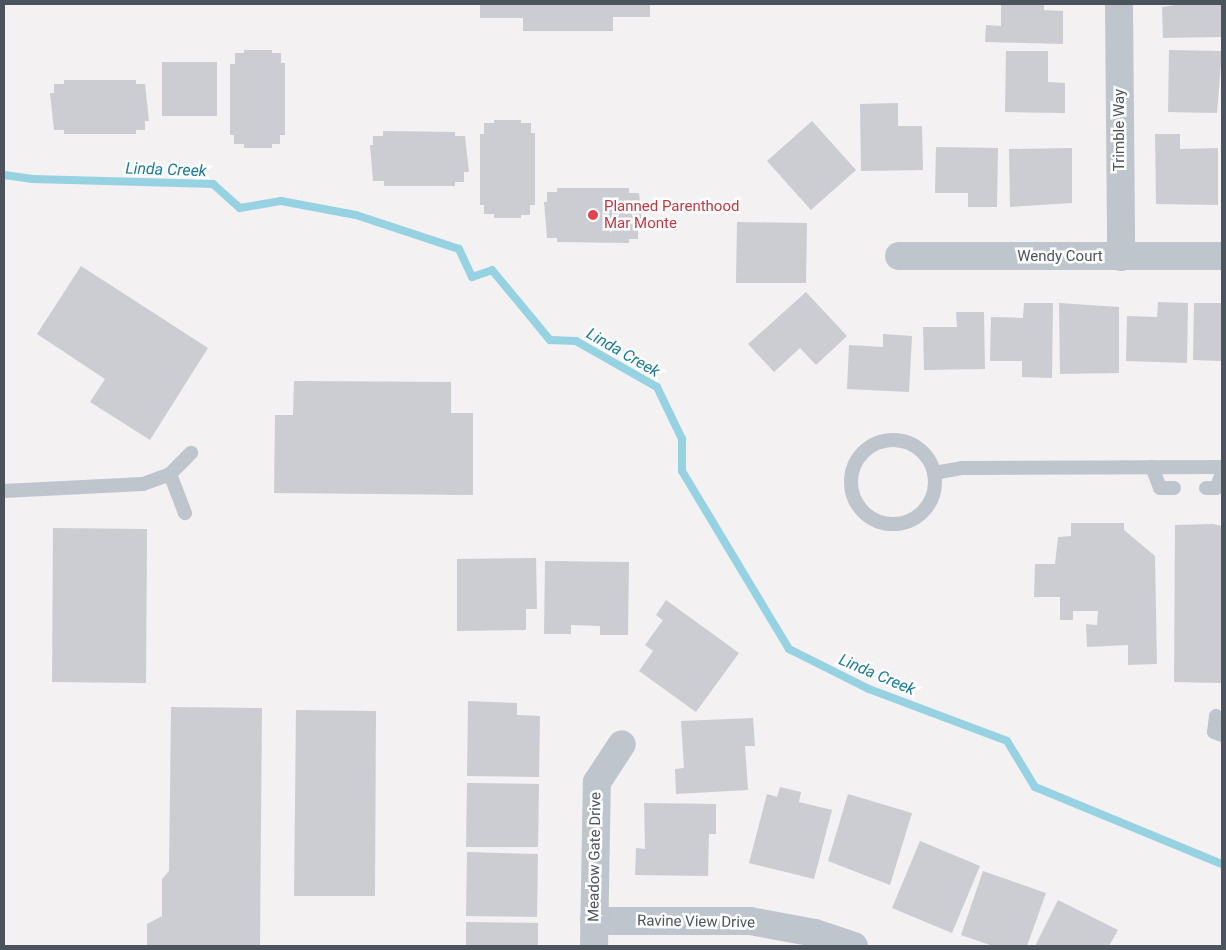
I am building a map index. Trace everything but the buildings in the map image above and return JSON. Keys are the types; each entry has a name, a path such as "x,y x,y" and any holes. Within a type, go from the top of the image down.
{"street":[{"name":"Trimble Way","path":"1119,4 1121,257"},
{"name":"Wendy Court","path":"898,256 1222,256"},
{"name":"Meadow Gate Drive","path":"594,933 597,782 622,744"},
{"name":"Ravine View Drive","path":"594,933 750,921 815,933 854,946"}],"lane":[{"path":"882,442 909,443 929,461 934,473 931,501 911,521 897,524 869,517 853,495 851,481 856,462 870,447 882,442"},
{"path":"4,491 143,484 170,474 191,453"},
{"path":"1152,467 1160,488 1174,488"},
{"path":"934,473 962,468 1222,467"},
{"path":"170,474 185,513"},
{"path":"1206,488 1216,488 1222,474"},
{"path":"1216,716 1214,732 1222,736"}],"waterway":[{"name":"Linda Creek","path":"4,175 33,179 213,184 240,208 281,201 356,215 459,249 472,277 492,270 550,340 576,341 657,387 682,439 682,471 789,649 869,689 1007,741 1035,787 1222,864"}],"place":[{"name":"Planned Parenthood Mar Monte","path":"593,215"}]}
